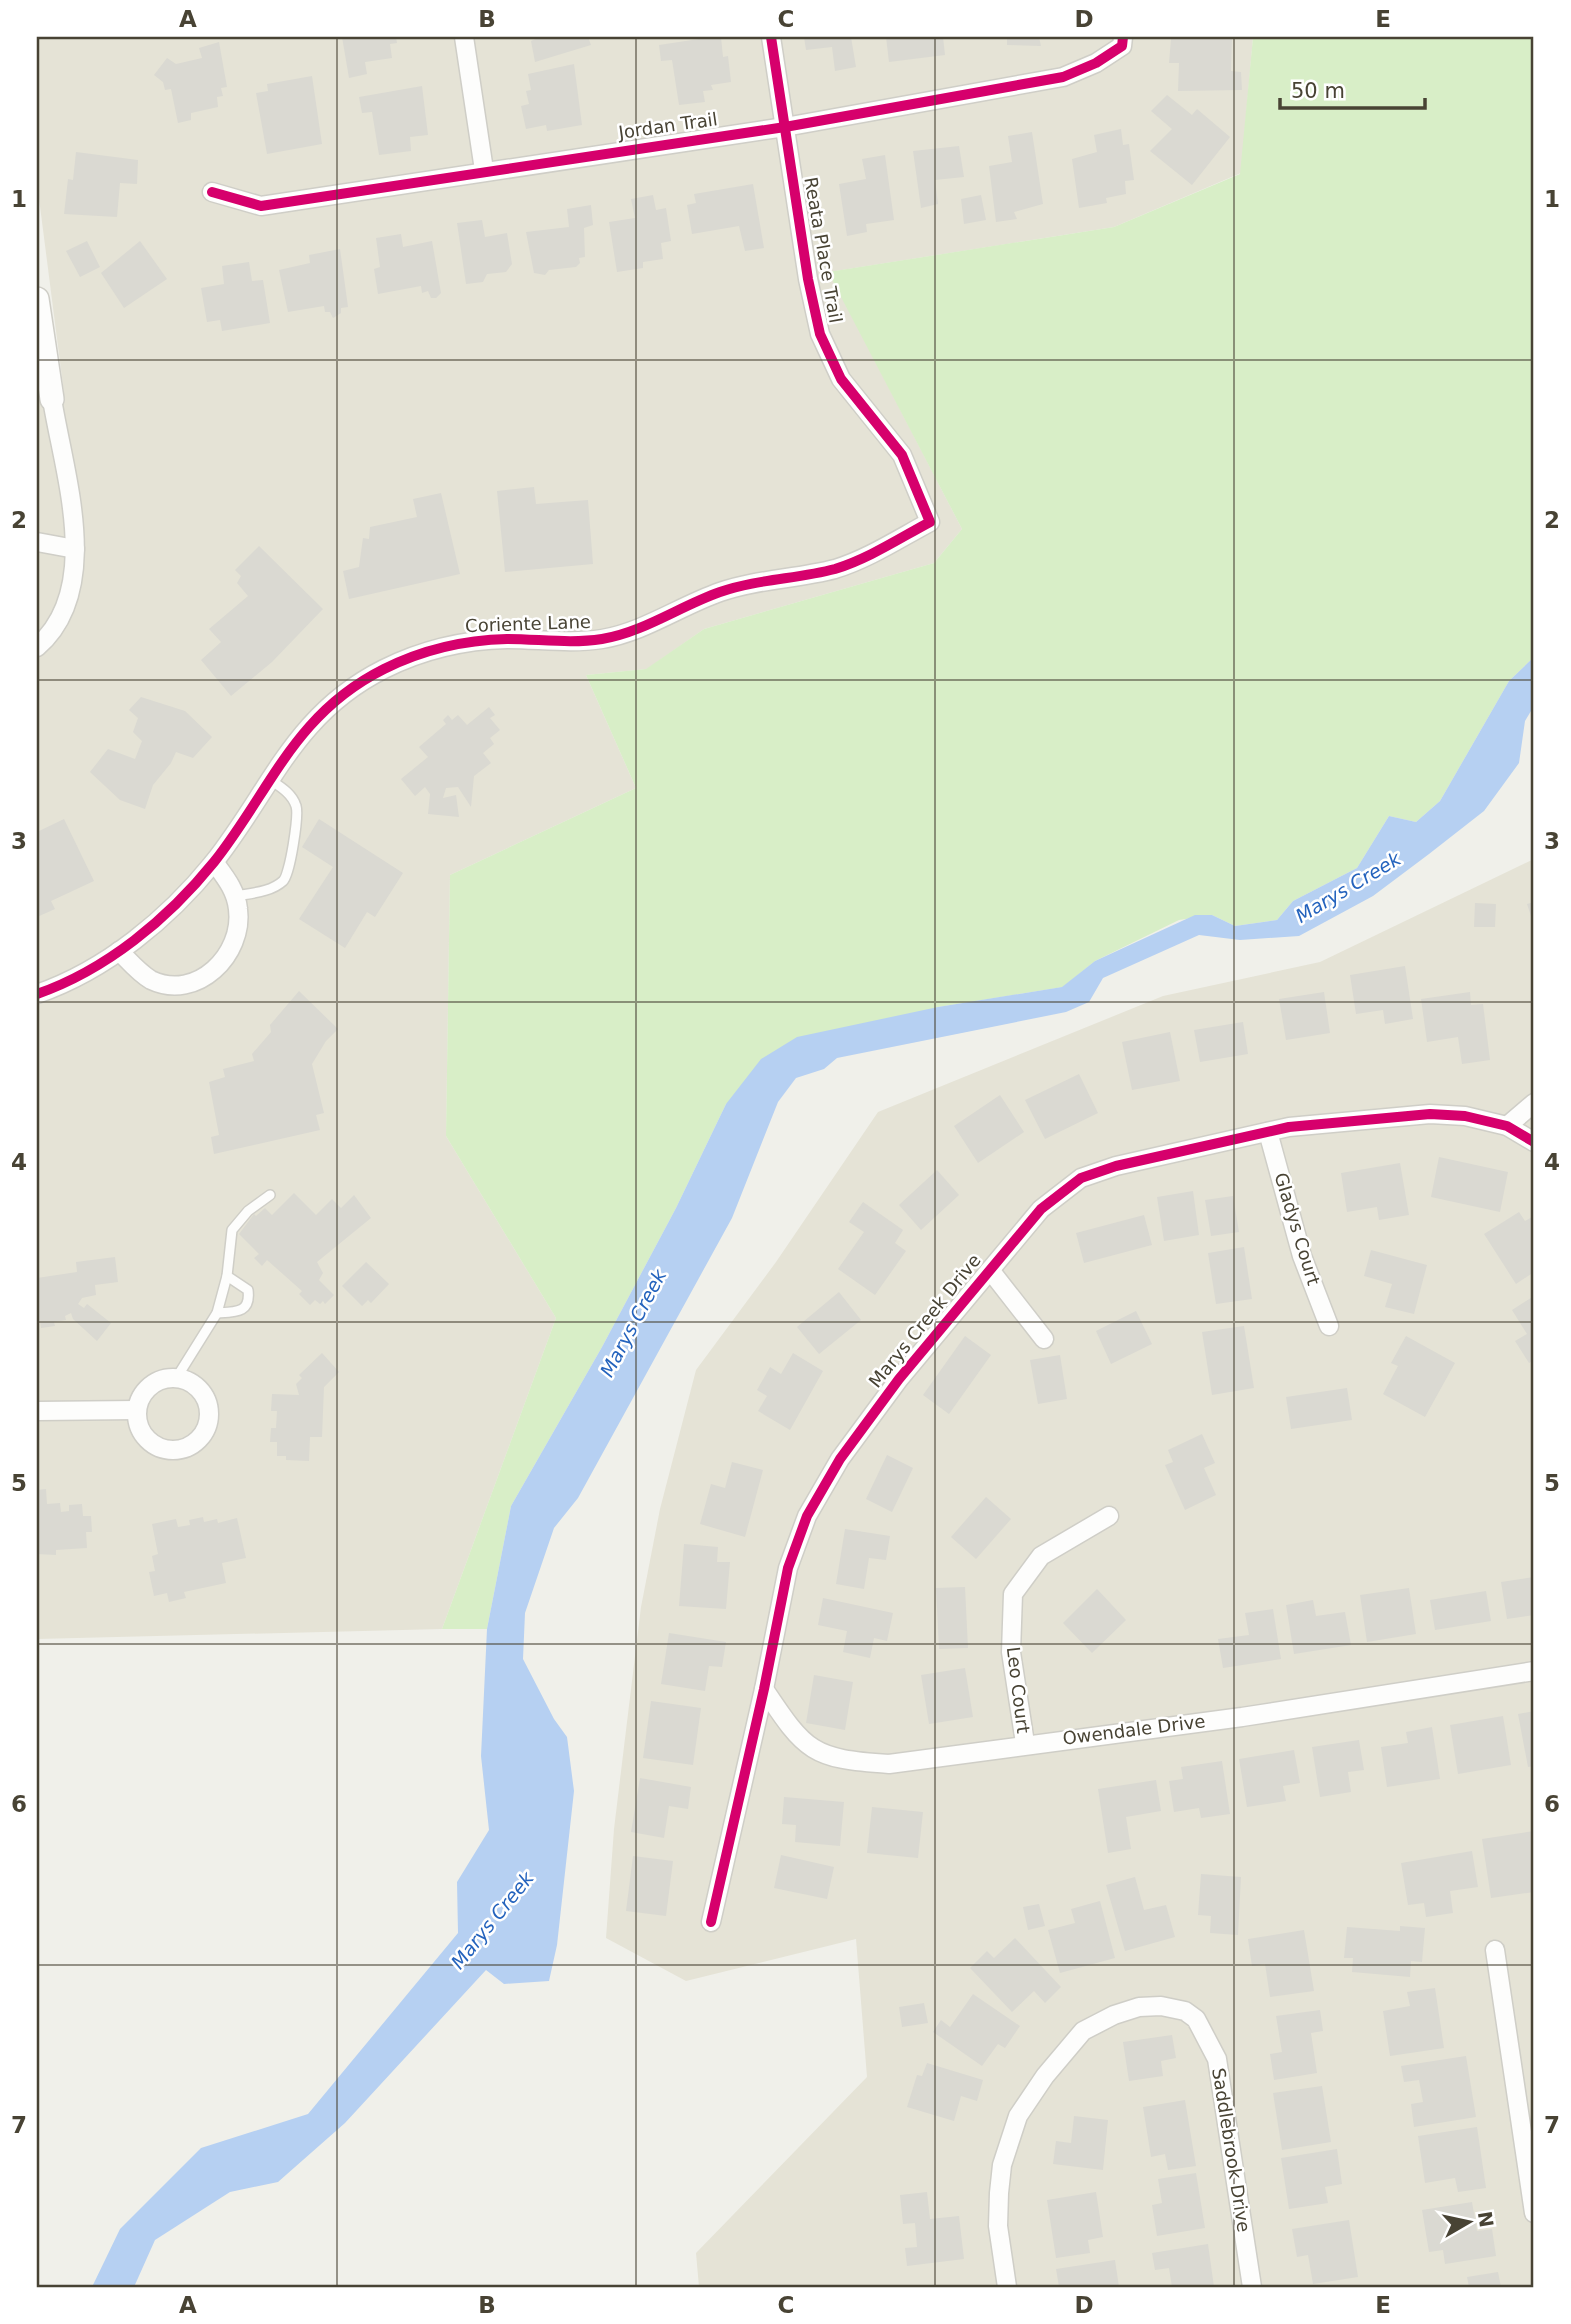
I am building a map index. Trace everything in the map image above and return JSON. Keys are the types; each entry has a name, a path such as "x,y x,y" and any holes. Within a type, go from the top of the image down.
{"street":[{"path":"464,37 484,170"},
{"name":"Reata Place Trail","path":"771,37 811,293 823,342 841,379 902,455 930,522"},
{"name":"Jordan Trail","path":"212,192 261,206 484,170 785,127 1063,77 1096,63 1122,42"},
{"path":"37,299 75,549 70,595 58,622 37,647"},
{"name":"Coriente Lane","path":"37,994 77,977 119,951 175,904 214,862 296,740 336,702 382,670 432,649 484,640 579,642 623,635 724,591 816,573 853,562 930,522"},
{"path":"37,542 75,549"},
{"path":"119,951 143,974 162,984 186,983 208,975 227,957 239,922 236,896 214,862"},
{"path":"1507,1126 1534,1103"},
{"name":"Marys Creek Drive","path":"711,1922 764,1689 788,1568 807,1516 840,1459 884,1399 1041,1209 1081,1178 1116,1166 1289,1127 1430,1114 1465,1116 1507,1126 1534,1142"},
{"name":"Gladys Court","path":"1268,1132 1302,1256 1329,1326"},
{"path":"990,1270 1044,1339"},
{"path":"177,1377 197,1386 205,1396 209,1412 202,1436 193,1444 173,1450 154,1445 139,1425 137,1410 149,1386 160,1380 177,1377"},
{"path":"37,1410 137,1410"},
{"name":"Leo Court","path":"1025,1743 1011,1652 1013,1594 1041,1556 1109,1516"},
{"name":"Owendale Drive","path":"764,1689 793,1732 810,1749 851,1762 889,1764 1025,1743 1242,1717 1534,1671"},
{"path":"1495,1950 1534,2213"},
{"name":"Saddlebrook Drive","path":"1007,2287 998,2227 999,2193 1002,2165 1018,2116 1045,2076 1083,2031 1114,2015 1139,2007 1156,2006 1185,2011 1196,2019 1217,2059 1252,2287"}],"lane":[{"path":"236,896 270,889 285,880 290,870 297,807 289,794 269,779"},
{"path":"177,1377 217,1313 227,1276 232,1230 248,1211 270,1195"},
{"path":"217,1313 239,1312 246,1308 249,1300 248,1290 227,1276"}],"shaded area":[{"path":"37,37 1253,37 1241,173 1114,227 829,272 962,529 934,563 704,629 647,669 586,675 636,788 450,875 446,1136 556,1318 442,1629 37,1639 37,397 64,393 37,183"},
{"path":"1534,859 1534,2287 699,2287 696,2253 867,2077 856,1939 686,1981 606,1938 614,1829 641,1607 660,1509 696,1370 776,1262 878,1112 1163,996 1320,962"}],"green space":[{"path":"1253,37 1534,37 1534,657 1509,681 1440,801 1416,822 1389,816 1357,868 1293,901 1277,920 1235,926 1212,915 1179,920 1095,961 1063,987 938,1007 726,1104 676,1208 602,1347 511,1506 487,1629 442,1629 556,1318 446,1136 450,875 636,788 586,675 646,669 704,629 934,563 962,529 828,272 1114,227 1240,174"}],"water":[{"name":"Marys Creek","path":"1534,657 1534,706 1525,721 1519,763 1484,811 1373,896 1299,936 1240,940 1199,935 1103,978 1089,1002 1066,1012 837,1058 824,1069 796,1078 778,1102 732,1218 578,1498 554,1528 525,1613 523,1659 554,1719 567,1737 574,1791 557,1945 549,1981 504,1984 486,1970 345,2123 278,2182 230,2192 155,2240 134,2287 92,2287 120,2229 201,2148 308,2114 458,1933 457,1882 489,1830 481,1756 487,1629 511,1506 602,1347 676,1208 726,1104 761,1059 797,1037 938,1007 1062,987 1095,961 1195,915 1212,915 1235,926 1277,920 1293,901 1357,868 1389,816 1416,822 1440,801 1509,681"}],"building":[{"path":"342,37 396,37 397,43 390,44 392,58 365,62 367,74 349,78"},
{"path":"540,37 588,37 591,45 535,62 531,41"},
{"path":"721,37 723,57 728,56 731,82 711,85 713,90 703,91 705,102 679,105 672,60 661,61 659,45"},
{"path":"804,37 851,37 856,67 835,71 832,47 806,50"},
{"path":"886,37 943,37 945,55 889,62"},
{"path":"1007,37 1039,37 1041,46 1007,45"},
{"path":"1232,37 1231,71 1241,72 1242,90 1178,91 1179,63 1169,63 1171,39"},
{"path":"219,42 227,87 221,88 223,96 217,97 218,107 191,113 191,120 178,123 171,89 165,90 163,82 154,75 167,58 176,64 202,58 199,48"},
{"path":"574,64 582,125 547,131 546,125 526,129 521,106 529,104 526,91 531,90 528,74"},
{"path":"312,76 322,144 267,154 256,93 268,91 267,84"},
{"path":"422,86 428,135 410,137 411,151 379,155 372,112 362,113 359,97"},
{"path":"1167,95 1192,115 1197,109 1230,137 1192,185 1150,151 1172,129 1151,111"},
{"path":"1121,129 1123,145 1129,144 1134,180 1125,181 1126,194 1106,198 1107,203 1079,208 1072,159 1097,152 1094,135"},
{"path":"1032,132 1043,204 1014,212 1017,219 996,222 989,166 1012,162 1008,136"},
{"path":"959,146 964,177 935,180 938,204 921,208 913,151"},
{"path":"76,152 138,160 137,184 120,183 117,217 64,214 68,179 73,180"},
{"path":"885,155 894,220 866,224 867,232 847,236 839,184 866,179 862,159"},
{"path":"753,184 764,248 745,251 739,226 692,234 687,205 696,203 694,194"},
{"path":"653,195 656,210 666,208 671,241 661,243 663,259 643,262 643,268 617,272 609,222 635,218 631,199"},
{"path":"981,195 986,220 964,224 961,199"},
{"path":"591,205 593,225 584,228 585,257 579,258 580,263 576,267 549,270 545,275 534,273 526,232 569,227 567,209"},
{"path":"482,220 485,237 507,233 512,264 506,272 487,274 483,282 466,284 457,223"},
{"path":"401,234 403,247 432,241 441,293 436,298 431,298 428,291 422,293 421,286 378,294 374,269 380,267 376,238"},
{"path":"87,241 100,267 80,277 66,251"},
{"path":"140,241 167,279 124,308 101,273"},
{"path":"340,249 348,307 341,308 341,313 333,318 330,312 325,312 324,306 288,312 279,270 310,263 309,255"},
{"path":"249,262 252,281 263,280 270,323 222,331 220,320 207,322 201,288 224,284 222,266"},
{"path":"534,487 536,504 588,500 593,564 505,572 497,491"},
{"path":"441,493 460,574 349,599 343,571 359,567 363,538 369,539 370,527 417,517 413,499"},
{"path":"259,546 323,609 272,662 231,696 201,660 221,642 209,629 248,596 237,583 241,576 235,570"},
{"path":"141,697 185,711 212,737 193,758 176,752 171,763 153,785 145,809 120,800 90,772 108,749 135,759 142,741 133,732 138,718 129,710"},
{"path":"489,707 495,715 490,718 500,730 490,738 494,744 483,753 491,763 474,776 471,807 458,787 446,788 443,798 456,795 459,817 428,814 430,794 425,787 415,796 401,779 428,757 419,747 446,724 443,720 448,715 452,720 458,715 467,725"},
{"path":"64,819 94,881 51,901 55,909 37,917 37,832"},
{"path":"319,819 403,873 375,917 367,912 345,948 299,919 333,867 302,847"},
{"path":"1534,902 1534,925 1527,904"},
{"path":"1475,903 1496,904 1495,927 1474,927"},
{"path":"1405,966 1413,1019 1385,1024 1383,1010 1356,1014 1350,975"},
{"path":"299,991 338,1029 326,1041 312,1064 324,1113 316,1115 320,1130 214,1154 211,1137 219,1135 209,1082 225,1077 223,1069 254,1061 252,1054 271,1032 270,1025"},
{"path":"1324,992 1330,1033 1286,1040 1279,999"},
{"path":"1470,992 1471,1005 1483,1004 1490,1060 1462,1064 1458,1037 1427,1042 1421,999"},
{"path":"1243,1022 1248,1054 1200,1062 1194,1030"},
{"path":"1170,1032 1180,1081 1132,1090 1122,1042"},
{"path":"1079,1074 1098,1113 1045,1139 1025,1100"},
{"path":"1000,1095 1024,1132 978,1163 954,1126"},
{"path":"1439,1157 1508,1172 1500,1212 1431,1197"},
{"path":"1400,1163 1409,1215 1379,1220 1377,1207 1347,1212 1341,1173"},
{"path":"937,1170 959,1195 921,1230 899,1205"},
{"path":"1193,1191 1199,1235 1164,1241 1157,1197"},
{"path":"294,1193 316,1215 332,1199 341,1208 354,1195 371,1218 317,1262 323,1273 319,1280 334,1295 325,1304 315,1300 310,1305 299,1294 302,1291 267,1260 262,1266 254,1258 259,1254 239,1234 254,1214 256,1216 265,1208 272,1215"},
{"path":"1233,1196 1239,1232 1211,1236 1205,1200"},
{"path":"863,1202 903,1230 895,1243 906,1251 875,1295 838,1269 864,1232 849,1222"},
{"path":"1519,1212 1525,1221 1532,1217 1534,1221 1534,1272 1516,1284 1484,1234"},
{"path":"1144,1215 1152,1245 1084,1263 1076,1233"},
{"path":"1244,1247 1252,1299 1216,1304 1208,1253"},
{"path":"1371,1250 1427,1265 1414,1314 1385,1307 1392,1284 1364,1276"},
{"path":"115,1257 118,1282 95,1285 96,1295 82,1298 78,1304 84,1308 87,1304 111,1323 97,1341 73,1319 71,1313 65,1316 66,1320 54,1322 55,1326 41,1328 40,1321 37,1321 37,1278 77,1272 76,1262"},
{"path":"366,1262 389,1284 371,1303 368,1300 362,1306 342,1286"},
{"path":"839,1292 861,1320 819,1354 797,1327"},
{"path":"1534,1296 1534,1360 1529,1363 1515,1341 1527,1334 1512,1310"},
{"path":"1136,1311 1152,1344 1111,1364 1096,1331"},
{"path":"1244,1326 1254,1388 1212,1395 1202,1332"},
{"path":"965,1336 991,1355 949,1414 923,1395"},
{"path":"1406,1336 1455,1363 1425,1417 1383,1394 1398,1366 1391,1363"},
{"path":"322,1353 339,1372 324,1387 322,1437 310,1437 309,1461 286,1460 286,1456 277,1456 277,1442 270,1442 271,1428 276,1428 277,1411 271,1411 272,1394 299,1395 296,1384 302,1378 299,1375"},
{"path":"793,1353 823,1371 790,1430 758,1411 767,1396 757,1390 770,1367 781,1374"},
{"path":"1060,1355 1067,1399 1038,1404 1030,1360"},
{"path":"1347,1388 1352,1420 1291,1429 1286,1397"},
{"path":"1202,1434 1215,1463 1204,1468 1216,1495 1185,1510 1165,1465 1173,1462 1168,1450"},
{"path":"887,1455 913,1468 892,1512 866,1499"},
{"path":"732,1462 763,1470 745,1537 700,1524 711,1484 725,1488"},
{"path":"46,1489 47,1504 60,1503 61,1512 69,1511 69,1505 82,1504 83,1516 91,1516 92,1532 86,1532 87,1548 56,1550 56,1555 37,1554 37,1490"},
{"path":"986,1497 1011,1519 976,1559 951,1537"},
{"path":"203,1517 204,1522 217,1519 218,1523 237,1518 246,1558 222,1563 226,1583 184,1592 186,1598 169,1602 167,1593 154,1596 149,1572 155,1571 152,1556 158,1554 152,1524 176,1519 178,1527 190,1525 189,1520"},
{"path":"845,1529 890,1536 886,1560 869,1558 864,1589 836,1584"},
{"path":"684,1544 718,1547 717,1562 730,1562 726,1609 679,1606"},
{"path":"1534,1577 1534,1615 1507,1619 1501,1582"},
{"path":"965,1587 968,1648 939,1649 936,1588"},
{"path":"1409,1588 1416,1634 1367,1642 1360,1595"},
{"path":"1097,1589 1126,1620 1092,1653 1063,1623"},
{"path":"1486,1591 1491,1621 1435,1630 1430,1600"},
{"path":"823,1598 893,1613 887,1641 874,1638 870,1658 843,1652 847,1631 818,1625"},
{"path":"1313,1600 1316,1616 1345,1612 1351,1645 1294,1654 1286,1605"},
{"path":"1273,1609 1281,1659 1223,1668 1218,1639 1249,1635 1245,1613"},
{"path":"669,1633 726,1642 722,1667 709,1666 705,1691 661,1684"},
{"path":"965,1668 973,1717 929,1724 921,1675"},
{"path":"814,1675 853,1682 845,1730 806,1723"},
{"path":"651,1701 701,1708 693,1765 643,1758"},
{"path":"1534,1711 1534,1766 1528,1767 1518,1714"},
{"path":"1503,1716 1511,1765 1458,1774 1450,1725"},
{"path":"1432,1727 1440,1779 1387,1787 1381,1747 1408,1743 1406,1732"},
{"path":"1359,1740 1364,1770 1348,1772 1351,1792 1320,1797 1312,1747"},
{"path":"1294,1750 1300,1783 1283,1786 1286,1801 1247,1807 1239,1759"},
{"path":"1222,1761 1230,1814 1201,1818 1199,1808 1174,1812 1169,1781 1183,1779 1181,1767"},
{"path":"640,1778 691,1787 688,1809 669,1806 664,1838 631,1832"},
{"path":"1156,1780 1161,1811 1126,1817 1131,1849 1108,1853 1098,1789"},
{"path":"784,1797 844,1802 840,1846 795,1842 796,1825 782,1824"},
{"path":"872,1807 923,1812 918,1858 867,1853"},
{"path":"1534,1831 1534,1892 1491,1898 1482,1839"},
{"path":"1472,1851 1478,1887 1450,1891 1453,1913 1426,1917 1424,1903 1408,1905 1401,1863"},
{"path":"781,1855 834,1867 827,1899 774,1888"},
{"path":"633,1856 673,1861 666,1916 626,1911"},
{"path":"1201,1874 1241,1877 1238,1935 1210,1933 1211,1916 1198,1915"},
{"path":"1135,1877 1144,1910 1166,1905 1175,1937 1125,1951 1106,1885"},
{"path":"1100,1901 1115,1958 1060,1973 1048,1930 1075,1923 1071,1909"},
{"path":"1039,1904 1045,1926 1028,1930 1023,1907"},
{"path":"1400,1926 1425,1928 1422,1962 1411,1961 1410,1977 1352,1972 1353,1958 1344,1958 1347,1927 1400,1931"},
{"path":"1304,1930 1314,1991 1270,1997 1265,1964 1252,1966 1248,1939"},
{"path":"1015,1938 1061,1987 1045,2003 1034,1991 1012,2012 970,1968 987,1951 994,1958"},
{"path":"1435,1988 1444,2048 1390,2056 1383,2011 1410,2006 1407,1992"},
{"path":"973,1994 1020,2026 1005,2048 998,2044 982,2066 933,2032 941,2020 950,2027"},
{"path":"924,2003 928,2023 902,2027 899,2007"},
{"path":"1320,2010 1323,2031 1311,2033 1317,2073 1274,2080 1270,2054 1282,2052 1276,2016"},
{"path":"1172,2035 1176,2058 1161,2061 1163,2076 1129,2081 1123,2042"},
{"path":"1466,2056 1476,2117 1414,2127 1411,2104 1423,2102 1419,2080 1404,2082 1401,2066"},
{"path":"927,2063 983,2080 977,2101 961,2096 954,2121 907,2107 917,2075 922,2076"},
{"path":"1322,2086 1331,2142 1282,2150 1273,2093"},
{"path":"1185,2100 1196,2166 1168,2170 1165,2154 1151,2157 1143,2107"},
{"path":"1074,2116 1108,2120 1103,2170 1053,2164 1056,2141 1071,2143"},
{"path":"1477,2127 1486,2188 1458,2192 1455,2178 1425,2183 1418,2136"},
{"path":"1337,2149 1342,2184 1325,2187 1328,2203 1289,2209 1281,2158"},
{"path":"1196,2173 1205,2228 1157,2236 1152,2205 1162,2203 1158,2179"},
{"path":"927,2192 930,2219 959,2216 964,2259 907,2266 905,2248 917,2247 915,2223 903,2224 900,2195"},
{"path":"1096,2192 1103,2237 1088,2240 1090,2253 1056,2258 1047,2200"},
{"path":"1472,2202 1477,2231 1492,2229 1496,2256 1445,2264 1443,2250 1429,2252 1422,2210"},
{"path":"1349,2220 1358,2277 1313,2284 1308,2255 1297,2257 1292,2229"},
{"path":"1208,2244 1214,2287 1172,2287 1169,2268 1155,2270 1152,2253"},
{"path":"1115,2260 1119,2287 1059,2287 1056,2269"},
{"path":"1498,2272 1501,2287 1469,2287 1467,2277"}],"cycle path":[{"path":"37,994 63,984 111,957 177,903 214,862 306,731 327,708 353,687 384,669 428,651 475,641 578,641 617,636 720,592 847,565 930,522 902,455 841,379 820,334 808,279 771,37"},
{"path":"212,192 261,206 785,127 1063,77 1096,63 1122,46 1123,37"},
{"path":"711,1922 764,1689 788,1568 807,1516 840,1459 899,1379 1041,1209 1081,1178 1116,1166 1289,1127 1430,1114 1465,1116 1507,1126 1534,1142"}]}
